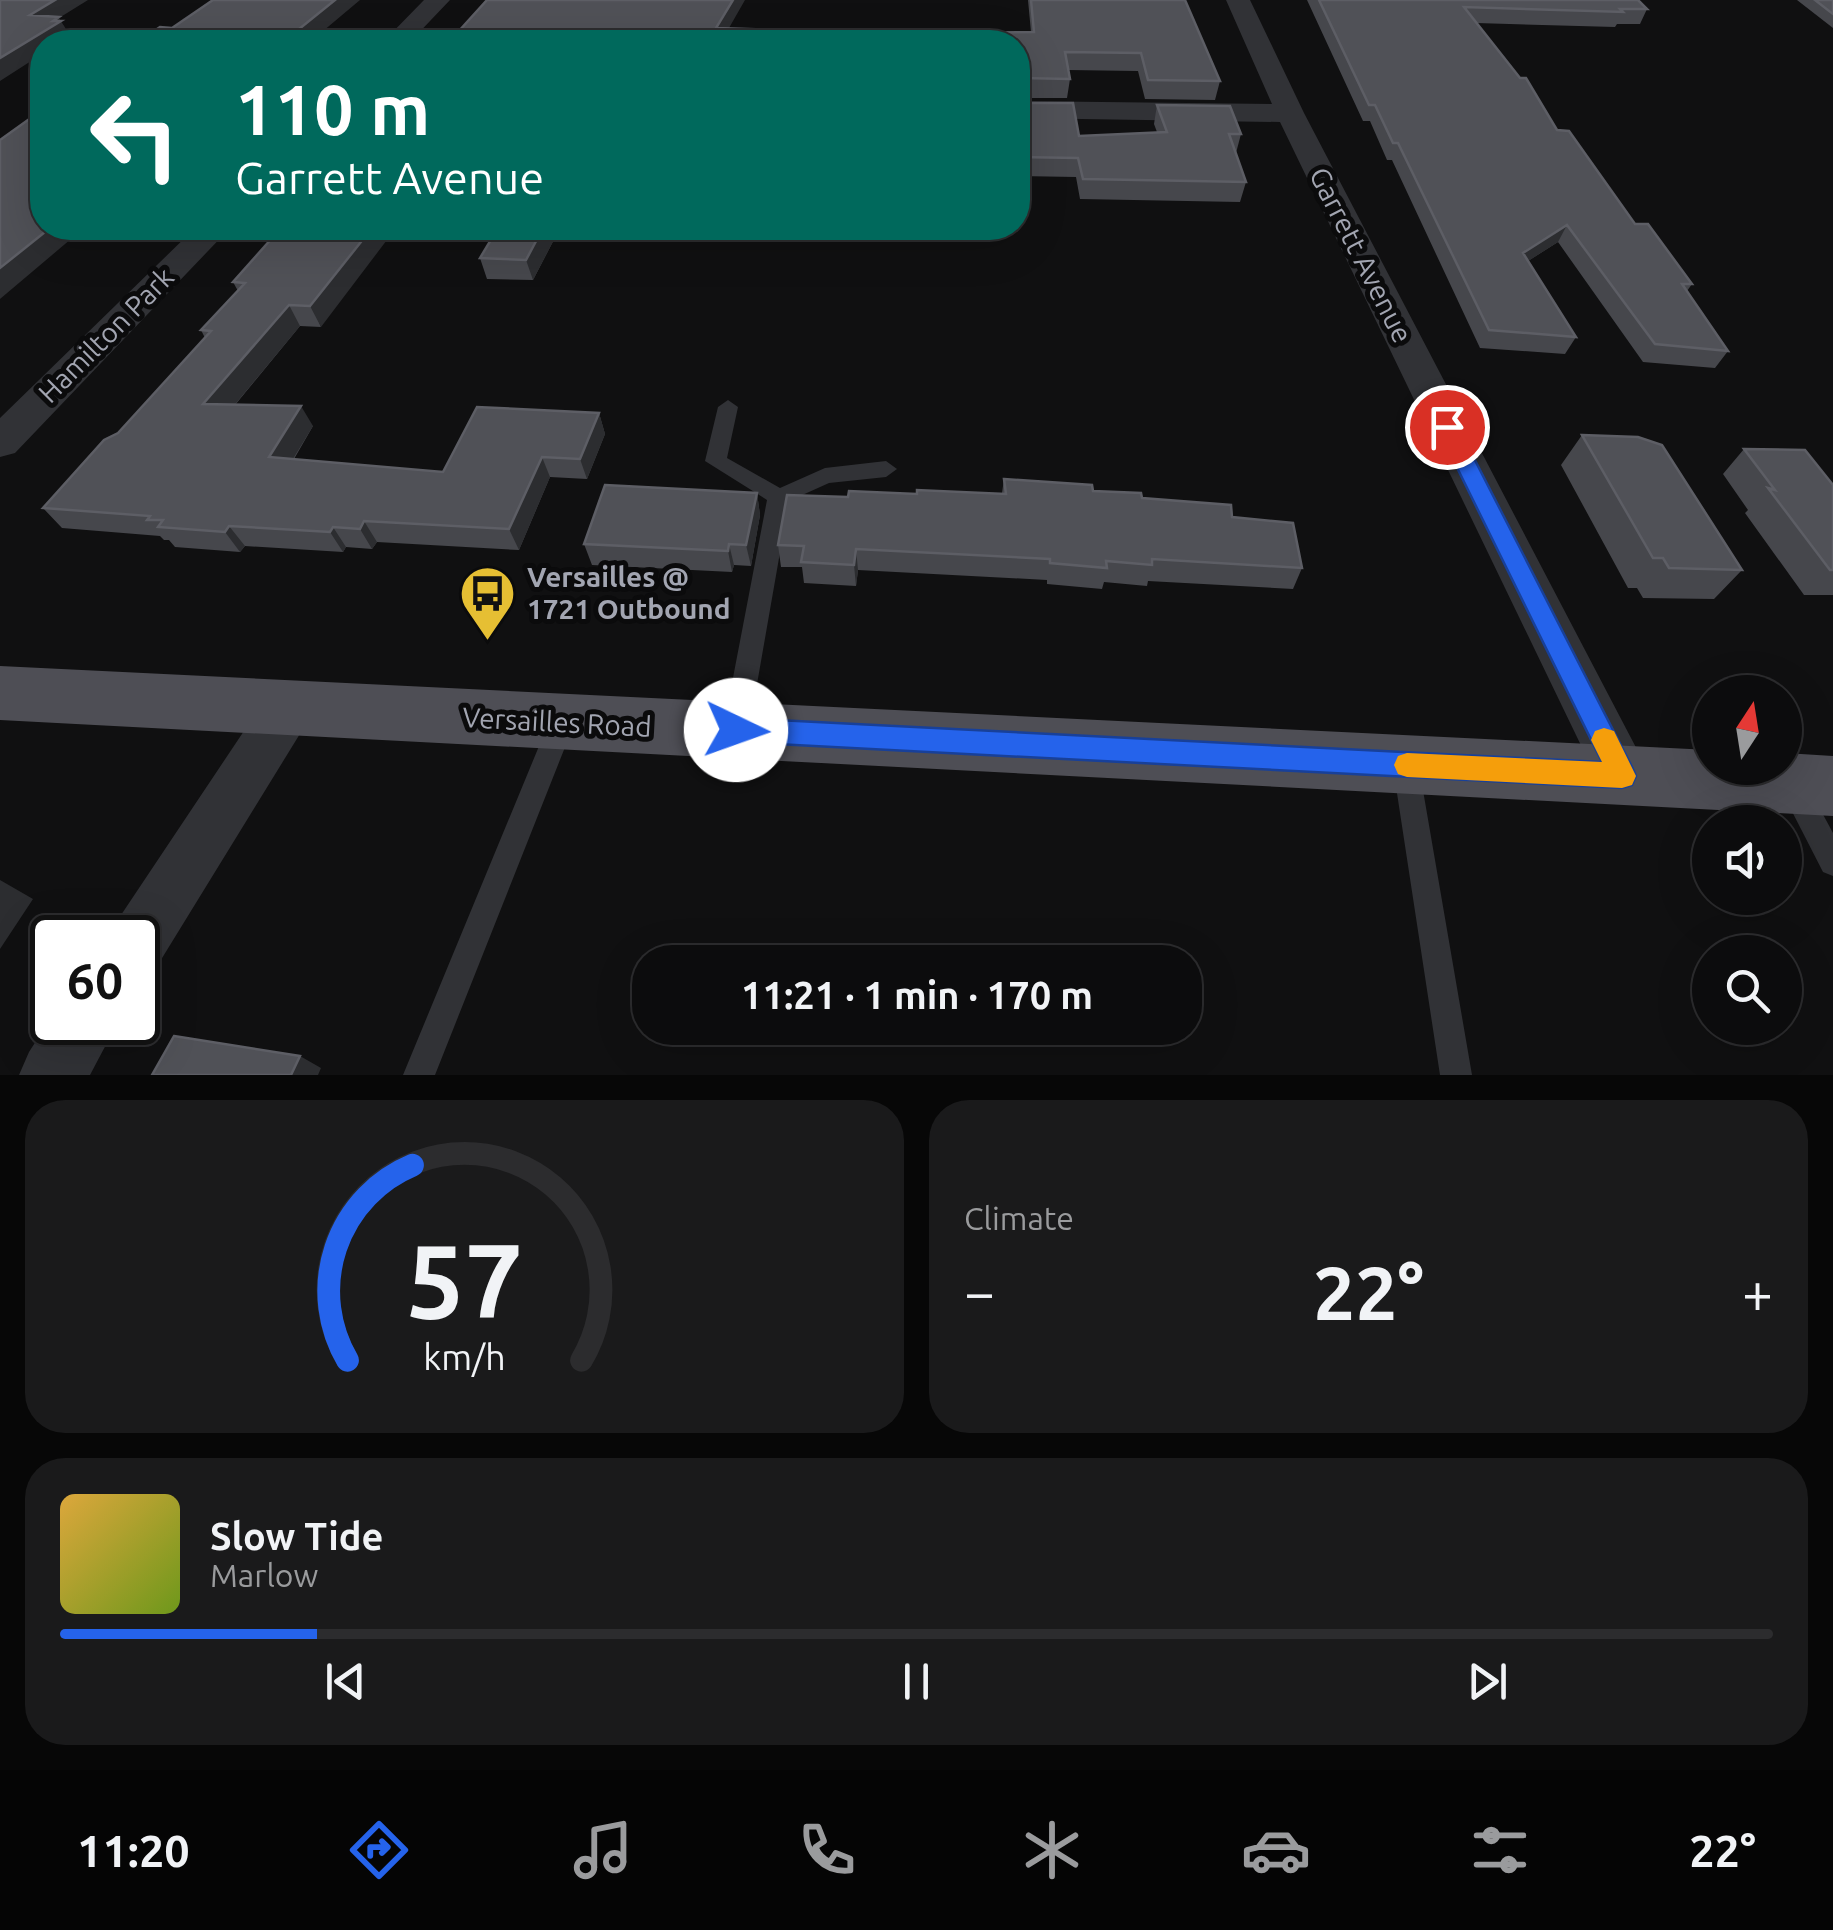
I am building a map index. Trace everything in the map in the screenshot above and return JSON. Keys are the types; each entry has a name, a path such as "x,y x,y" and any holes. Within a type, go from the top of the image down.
{"main road":[{"name":"Versailles Road","path":"0,693 1813,785"}],"street":[{"path":"408,30 438,0"},
{"name":"Garrett Avenue","path":"1238,0 1290,113 1622,776"},
{"path":"1030,110 1290,113"},
{"name":"Hamilton Park","path":"0,443 201,240"},
{"path":"155,915 288,708"},
{"path":"52,1075 71,1045"}],"lane":[{"path":"728,407 716,461 779,497"},
{"path":"779,497 825,476 886,470"},
{"path":"736,730 779,497"},
{"path":"419,1075 562,722"},
{"path":"1406,765 1456,1075"},
{"path":"1813,785 1833,862"}],"building":[{"path":"0,0 55,0 30,15 59,17 53,21 61,21 46,30 30,30 30,40 0,58"},
{"path":"213,0 335,0 298,30 156,30 172,28"},
{"path":"487,0 733,0 716,28 777,30 460,30"},
{"path":"1031,0 1185,0 1220,81 1148,80 1141,53 1065,52 1070,79 1030,78 1030,32 1034,32"},
{"path":"1319,0 1638,0 1647,9 1620,9 1623,12 1464,7 1520,78 1526,78 1557,130 1569,131 1635,224 1648,224 1692,284 1682,284 1728,351 1655,344 1567,225 1523,253 1576,337 1489,330 1398,143 1393,143 1375,105 1369,105"},
{"path":"1815,0 1833,0 1833,14"},
{"path":"1030,103 1073,103 1079,136 1167,132 1157,105 1230,106 1241,134 1229,134 1246,182 1083,179 1078,158 1030,157"},
{"path":"30,119 30,240 35,240 0,268 0,140"},
{"path":"270,240 362,240 310,306 289,305 203,404 301,406 269,457 443,472 477,407 599,413 580,459 542,457 509,529 364,521 360,529 333,527 330,532 229,526 225,532 158,527 163,520 147,520 150,516 43,508 211,331 201,330 245,283 233,282"},
{"path":"491,240 537,240 526,260 480,258"},
{"path":"1582,435 1638,437 1662,445 1742,570 1669,568 1663,558 1653,558"},
{"path":"1744,449 1805,450 1833,485 1833,570 1768,488 1775,490"},
{"path":"1004,479 1092,485 1093,491 1231,505 1232,517 1293,523 1302,568 1152,559 1152,565 1106,561 1107,568 1050,563 1050,559 856,549 854,565 801,562 804,546 778,545 787,495 848,497 849,491 917,494 917,490 1006,494"},
{"path":"605,485 757,493 746,545 729,544 728,551 584,544"},
{"path":"174,1036 300,1056 291,1075 152,1075"}],"slow traffic":[{"path":"1407,765 1622,776 1604,740"}],"place":[{"name":"Versailles @ 1721 Outbound","path":"488,642"}],"route":[{"path":"736,730 1622,776 1447,427"}]}
